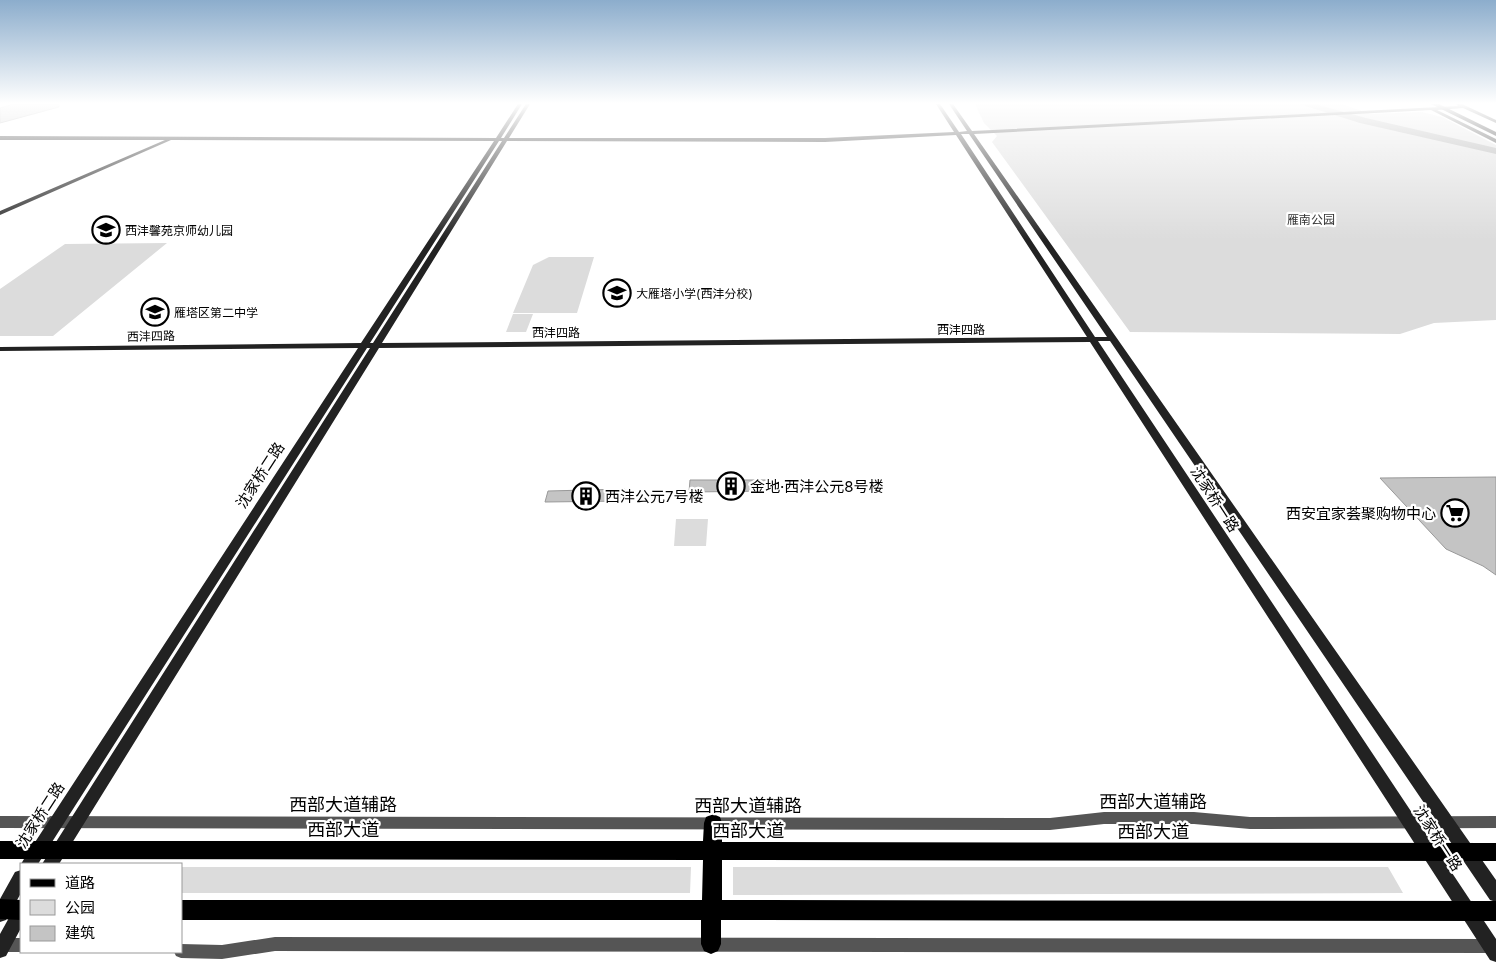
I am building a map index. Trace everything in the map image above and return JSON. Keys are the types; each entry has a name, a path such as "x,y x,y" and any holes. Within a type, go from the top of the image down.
{"main road":[{"path":"711,944 713,823"},
{"name":"西部大道","path":"0,850 33,857 712,851 1496,852"},
{"path":"182,910 1496,911"}],"street":[{"path":"0,212 140,149"},
{"path":"0,212 143,149"},
{"name":"沈家桥二路","path":"33,857 365,345 495,149"},
{"name":"沈家桥二路","path":"55,857 377,345 496,149"},
{"name":"沈家桥一路","path":"974,149 1092,339 1410,821 1467,911 1494,948"},
{"name":"沈家桥一路","path":"975,149 1112,339 1496,894"},
{"name":"西沣四路","path":"0,349 1112,339"},
{"name":"西部大道辅路","path":"0,822 1050,824 1104,818 1194,818 1250,823 1496,822"},
{"path":"20,881 9,911 1,947 20,945"},
{"path":"182,951 222,952 275,944 1494,948"}],"green space":[{"name":"雁南公园","path":"997,149 1496,149 1496,320 1434,323 1400,334 1130,332"},
{"path":"167,243 53,336 0,336 0,289 65,244"},
{"path":"549,257 594,257 577,313 513,313 533,265"},
{"path":"513,314 533,314 526,332 506,332"},
{"path":"676,519 708,519 706,546 674,546"},
{"path":"182,867 691,867 690,893 182,893"},
{"path":"733,867 1388,867 1403,893 733,895"}],"building":[{"name":"西安宜家荟聚购物中心","path":"1496,477 1496,575 1483,566 1446,549 1380,478"},
{"name":"金地·西沣公元8号楼","path":"690,480 772,480 772,491 689,492"},
{"name":"西沣公元7号楼","path":"625,489 624,501 545,502 548,491"}],"waterway":[{"path":"1489,149 1496,151"}],"place":[{"name":"西沣馨苑京师幼儿园","path":"106,230"},
{"name":"大雁塔小学(西沣分校)","path":"617,293"},
{"name":"雁塔区第二中学","path":"155,312"},
{"name":"金地·西沣公元8号楼","path":"731,486"},
{"name":"西沣公元7号楼","path":"586,496"},
{"name":"西安宜家荟聚购物中心","path":"1455,513"}]}
